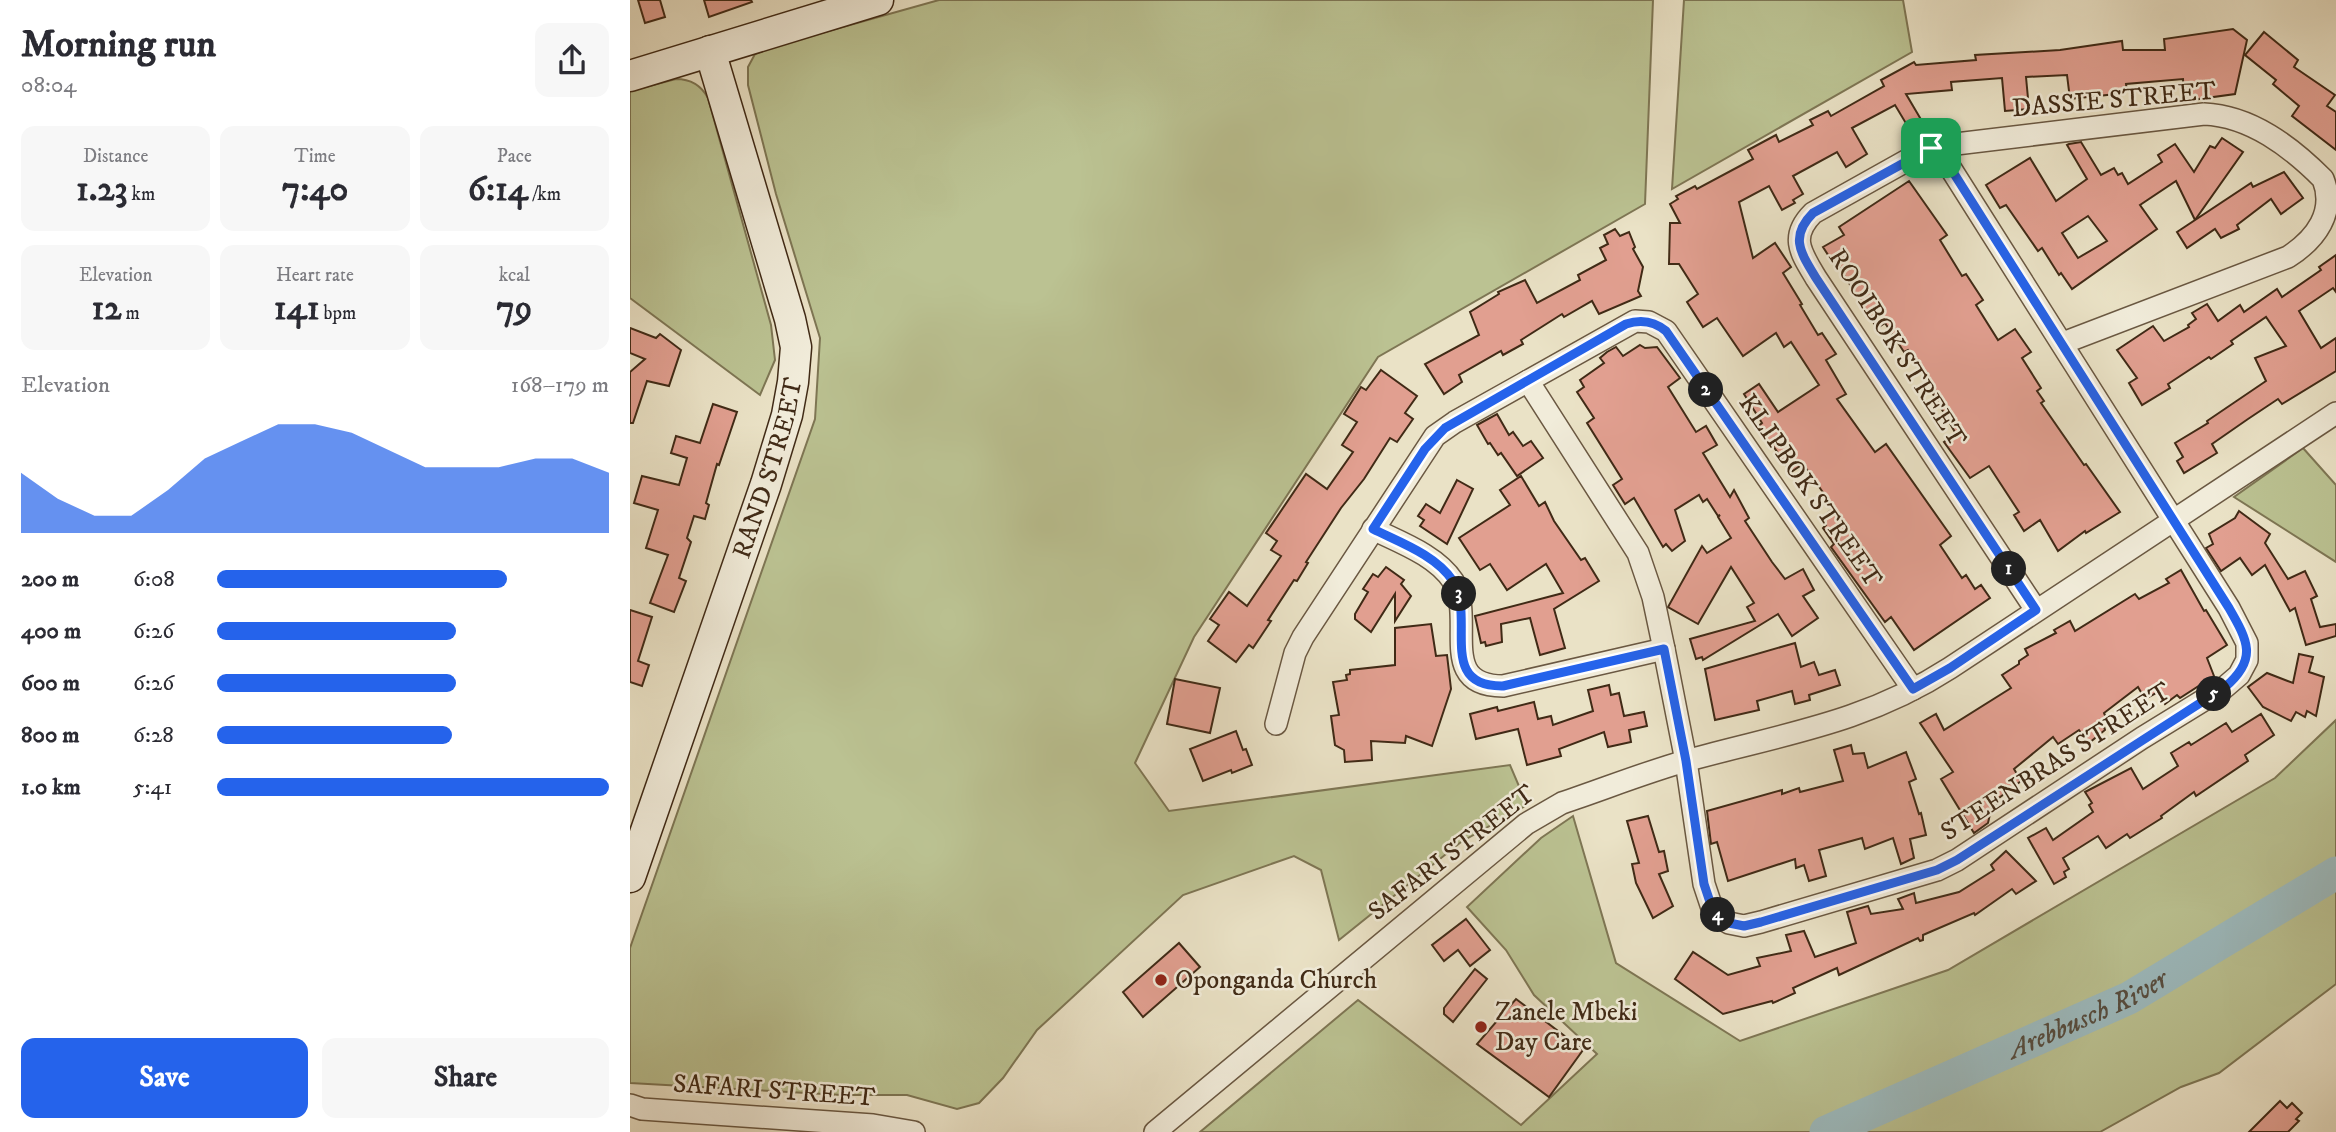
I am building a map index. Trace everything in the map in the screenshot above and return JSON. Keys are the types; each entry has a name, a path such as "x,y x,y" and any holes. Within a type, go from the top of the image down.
{"street":[{"path":"630,76 878,0"},
{"name":"RAND STREET","path":"630,877 766,484 787,415 793,382 796,347 790,319 710,51"},
{"name":"DASSIE STREET","path":"1931,148 2204,114 2223,115 2260,129 2313,169 2323,180 2329,191 2331,204 2327,215 2318,229 2295,253 2063,343"},
{"path":"1931,148 1946,161 2173,520"},
{"name":"ROOIBOK STREET","path":"1931,148 1813,213 1803,223 1799,232 1799,246 1816,278 2036,610"},
{"name":"KLIPBOK STREET","path":"1276,724 1295,653 1303,637 1435,436 1455,422 1635,321 1658,325 1666,331 1913,689"},
{"name":"STEENBRAS STREET","path":"1528,382 1638,553 1653,597 1664,649 1686,761 1704,884 1715,911 1729,923 1744,926 1761,922 1937,870 1957,860 2225,687 2239,675 2247,660 2247,643 2241,628 2173,520"},
{"name":"SAFARI STREET","path":"1155,1132 1526,824 1562,803 1686,761 1812,730 1875,708 1913,689 1950,668 2336,413"},
{"path":"1373,529 1418,551 1452,579 1460,598 1462,659 1467,673 1476,682 1503,686 1664,649"},
{"name":"SAFARI STREET","path":"630,1105 642,1109 873,1125 914,1132"}],"green space":[{"path":"939,0 1653,0 1645,204 1378,357 1194,637 1135,763 1169,811 1510,765 1527,805 1461,842 1339,940 1321,870 1294,856 1183,895 1037,1030 1003,1078 979,1103 957,1109 907,1095 842,1095 630,1083 630,948 815,419 820,338 776,194 748,85 748,67 755,54 775,46"},
{"path":"1684,0 1903,0 1912,52 1672,189"},
{"path":"676,79 695,84 708,98 771,325 775,360 760,395 630,298 630,91"},
{"path":"2303,448 2336,485 2336,562 2234,497"},
{"path":"2336,720 2336,871 2127,997 1823,1132 1200,1132 1358,1000 1521,1125 1597,1054 1534,995 1506,950 1467,907 1541,838 1573,816 1616,963 1740,1041 1948,970 2275,778"},
{"path":"2336,873 2336,984 2219,1073 2181,1087 2100,1132 1826,1132 2129,998"}],"building":[{"path":"638,0 660,0 665,17 645,23"},
{"path":"704,0 751,0 752,2 709,17"},
{"path":"2233,29 2247,40 2235,94 2184,101 2183,79 2126,84 2127,91 2116,94 2070,99 2067,75 2026,77 2029,109 2005,111 2002,78 1951,82 1952,90 1906,94 1929,133 1916,140 1895,105 1852,128 1867,154 1846,167 1837,152 1793,176 1803,194 1793,200 1795,203 1782,210 1769,186 1739,202 1753,258 1775,243 1791,267 1783,273 1802,304 1800,305 1818,335 1822,333 1836,354 1826,360 1846,394 1837,399 1875,452 1886,444 1951,536 1940,545 1962,578 1966,575 1975,589 1981,585 1990,598 1914,650 1891,617 1885,622 1831,547 1834,544 1823,528 1826,525 1822,517 1834,508 1803,464 1791,472 1771,443 1768,444 1756,428 1762,423 1744,394 1759,384 1778,412 1819,385 1791,342 1784,347 1776,333 1743,356 1717,318 1703,327 1687,302 1698,294 1679,264 1669,264 1670,223 1680,223 1670,204 1678,199 1676,196 1695,186 1697,189 1753,159 1748,150 1776,135 1779,142 1813,125 1810,120 1828,111 1831,116 1884,86 1881,80 1914,62 1916,65 1976,60 1975,55 2060,50 2122,41 2123,50 2165,50 2164,39"},
{"path":"2264,32 2298,60 2294,67 2335,95 2327,106 2336,112 2336,150 2292,116 2299,106 2273,84 2276,80 2245,55"},
{"path":"2222,138 2243,152 2195,220 2176,181 2140,205 2157,229 2072,289 2061,273 2059,275 2042,248 2038,251 2006,205 2000,208 1986,185 2030,158 2056,201 2087,179 2067,145 2081,142 2101,175 2114,168 2118,175 2122,173 2128,184 2162,162 2158,155 2175,144 2194,172 2210,146 2215,148","holes":["2088,216 2107,241 2078,258 2062,233"]},
{"path":"2284,172 2303,198 2281,214 2271,199 2237,225 2239,229 2221,238 2215,229 2187,248 2177,232 2251,183 2253,187"},
{"path":"1909,181 1947,235 1940,240 1962,276 1966,274 1983,300 1976,305 1998,340 2015,329 2031,352 2022,358 2041,388 2037,391 2044,401 2041,403 2120,512 2086,533 2085,531 2058,551 2040,520 2024,531 2014,515 2019,512 1989,466 1970,478 1944,442 1956,434 1933,394 1936,392 1908,350 1904,352 1885,323 1877,328 1839,267 1837,269 1823,247 1844,235 1839,227"},
{"path":"1615,229 1620,236 1629,232 1635,247 1633,249 1643,267 1638,291 1641,296 1599,314 1592,301 1564,317 1562,314 1521,340 1523,344 1503,355 1501,351 1459,375 1462,382 1444,394 1425,364 1479,335 1470,312 1499,294 1498,292 1525,280 1537,303 1580,280 1578,275 1606,260 1600,248 1608,244 1604,235"},
{"path":"2336,255 2336,292 2333,288 2299,311 2321,348 2336,338 2336,371 2282,404 2278,399 2248,419 2212,444 2217,453 2184,473 2177,461 2183,457 2175,443 2266,381 2255,358 2286,346 2266,317 2231,341 2233,344 2168,384 2170,388 2142,405 2129,383 2137,378 2117,350 2153,326 2164,341 2189,327 2196,319 2192,313 2207,304 2218,321 2240,305 2244,312 2277,289 2282,297 2321,270 2319,267"},
{"path":"630,328 656,338 660,334 681,350 669,386 647,381 633,423 630,423 630,372 645,359 630,353"},
{"path":"1640,345 1645,348 1657,347 1680,378 1668,387 1696,432 1706,426 1717,445 1703,453 1730,497 1734,490 1749,518 1745,521 1772,562 1785,579 1803,569 1814,590 1803,596 1818,618 1792,636 1778,614 1703,660 1702,657 1696,659 1690,639 1755,621 1747,607 1754,603 1731,567 1698,624 1668,607 1702,546 1707,553 1731,538 1718,517 1720,515 1718,516 1707,499 1703,502 1699,495 1675,510 1685,541 1672,551 1666,544 1663,547 1634,498 1625,504 1613,485 1622,479 1587,423 1594,418 1577,392 1584,387 1580,380 1604,363 1600,358 1607,352 1616,347 1623,356"},
{"path":"1381,370 1417,396 1405,413 1413,419 1397,442 1390,438 1364,479 1341,508 1306,562 1308,563 1297,581 1294,580 1253,648 1249,645 1236,662 1208,641 1219,625 1210,619 1229,592 1247,606 1281,556 1271,550 1277,541 1266,533 1306,474 1327,489 1353,452 1342,445 1357,422 1344,414 1361,387 1366,390"},
{"path":"713,404 737,412 719,465 717,464 706,503 709,505 705,519 694,516 687,538 691,542 679,578 686,581 674,612 650,603 668,555 646,548 658,510 634,503 642,476 679,485 687,458 671,453 676,436 700,443"},
{"path":"1497,414 1509,435 1513,432 1523,446 1531,441 1543,458 1517,476 1501,453 1498,455 1490,443 1488,444 1477,425"},
{"path":"1521,476 1539,506 1545,502 1554,521 1581,560 1585,558 1599,581 1554,609 1565,648 1540,655 1530,618 1501,624 1502,642 1486,646 1485,642 1481,643 1475,616 1563,593 1546,564 1507,590 1490,564 1480,570 1459,538 1510,505 1500,490"},
{"path":"1457,480 1473,489 1447,544 1420,526 1424,520 1418,516 1426,504 1440,513"},
{"path":"2239,511 2270,534 2265,543 2288,579 2305,571 2317,596 2311,599 2320,627 2336,624 2336,636 2306,645 2295,608 2290,611 2265,565 2252,575 2240,558 2221,571 2206,548 2213,544 2209,534 2235,518"},
{"path":"1386,567 1404,580 1401,584 1411,596 1395,621 1395,594 1371,632 1355,619 1355,614 1368,592 1363,589 1373,574 1378,577"},
{"path":"2181,570 2227,645 2207,658 2214,676 2180,698 2177,695 2165,704 2158,692 2145,699 2138,687 2104,713 2107,720 2103,723 2105,730 2089,743 2079,730 2058,744 2053,737 2014,769 2021,781 1995,801 1998,806 1991,810 1988,823 1974,833 1941,779 1953,772 1920,723 1936,714 1944,730 2011,688 2002,675 2028,655 2025,649 2056,633 2054,630 2070,621 2075,631 2135,594 2139,599 2169,583 2166,579"},
{"path":"630,610 652,617 638,661 649,665 642,686 630,682"},
{"path":"1431,624 1436,656 1447,655 1451,689 1432,746 1406,736 1405,743 1371,741 1372,760 1345,762 1344,750 1335,745 1331,716 1339,715 1333,682 1347,680 1346,675 1350,674 1350,670 1395,665 1395,628"},
{"path":"1795,643 1801,667 1814,662 1819,675 1835,670 1840,685 1809,695 1810,700 1795,704 1792,691 1757,701 1759,710 1715,720 1705,669"},
{"path":"2299,654 2313,657 2309,672 2324,677 2316,716 2307,711 2305,717 2296,712 2291,721 2263,707 2248,687 2267,673 2293,683"},
{"path":"1175,679 1220,688 1210,733 1167,724"},
{"path":"1609,685 1611,695 1619,693 1624,716 1644,712 1647,726 1629,730 1631,742 1608,747 1604,732 1559,749 1561,756 1527,765 1518,729 1476,739 1470,714 1497,707 1498,711 1534,702 1538,719 1551,716 1553,725 1593,711 1588,690"},
{"path":"2261,714 2274,735 2245,755 2248,761 2196,796 2194,792 2161,816 2162,818 2130,838 2127,834 2106,848 2098,836 2063,858 2069,869 2064,872 2066,877 2054,884 2028,838 2046,828 2053,840 2093,812 2089,805 2092,803 2085,792 2131,768 2143,789 2178,766 2171,753 2189,742 2191,745 2226,723 2232,732"},
{"path":"1236,731 1252,765 1203,781 1190,749"},
{"path":"1851,745 1853,754 1864,753 1868,768 1906,752 1916,779 1909,782 1926,835 1910,839 1914,858 1901,864 1893,838 1865,849 1862,838 1819,850 1826,876 1809,881 1804,865 1796,868 1795,859 1728,881 1717,842 1711,844 1707,811 1782,790 1782,794 1799,788 1800,792 1843,781 1834,750"},
{"path":"1648,816 1659,852 1664,851 1668,871 1659,874 1673,906 1653,918 1636,883 1632,864 1639,863 1627,821"},
{"path":"2006,851 2036,881 2016,894 2012,889 1975,915 1974,913 1923,935 1923,940 1918,938 1839,975 1837,968 1793,988 1795,993 1773,1003 1772,1001 1723,1014 1675,979 1693,952 1728,975 1760,966 1757,958 1791,951 1786,935 1804,931 1815,957 1856,943 1847,912 1868,906 1871,914 1903,909 1898,899 1914,893 1916,903 1959,892 1994,870 1991,865"},
{"path":"1466,919 1490,950 1470,966 1458,950 1444,961 1432,945"},
{"name":"Oponganda Church","path":"1179,943 1200,967 1143,1017 1123,992"},
{"path":"1475,969 1487,979 1453,1022 1444,1014 1444,1008"},
{"path":"1516,999 1583,1050 1549,1097 1477,1044"},
{"path":"2280,1101 2287,1108 2292,1103 2302,1113 2296,1119 2299,1121 2288,1132 2249,1132"}],"waterway":[{"name":"Arebbusch River","path":"1826,1132 2129,998 2336,873"}],"place":[{"name":"Oponganda Church","path":"1161,980"},
{"name":"Zanele Mbeki Day Care","path":"1481,1027"}],"route":[{"path":"1931,148 1946,161 2229,608 2247,643 2247,660 2239,675 2225,687 2142,738 1999,835 1957,860 1937,870 1761,922 1744,926 1729,923 1719,917 1711,905 1704,884 1686,761 1664,649 1503,686 1476,682 1467,673 1462,659 1460,598 1452,579 1418,551 1373,529 1425,449 1445,428 1626,324 1635,321 1649,322 1666,331 1913,689 1931,680 2036,610 1816,278 1799,246 1799,232 1803,223 1813,213 1931,148"}]}
